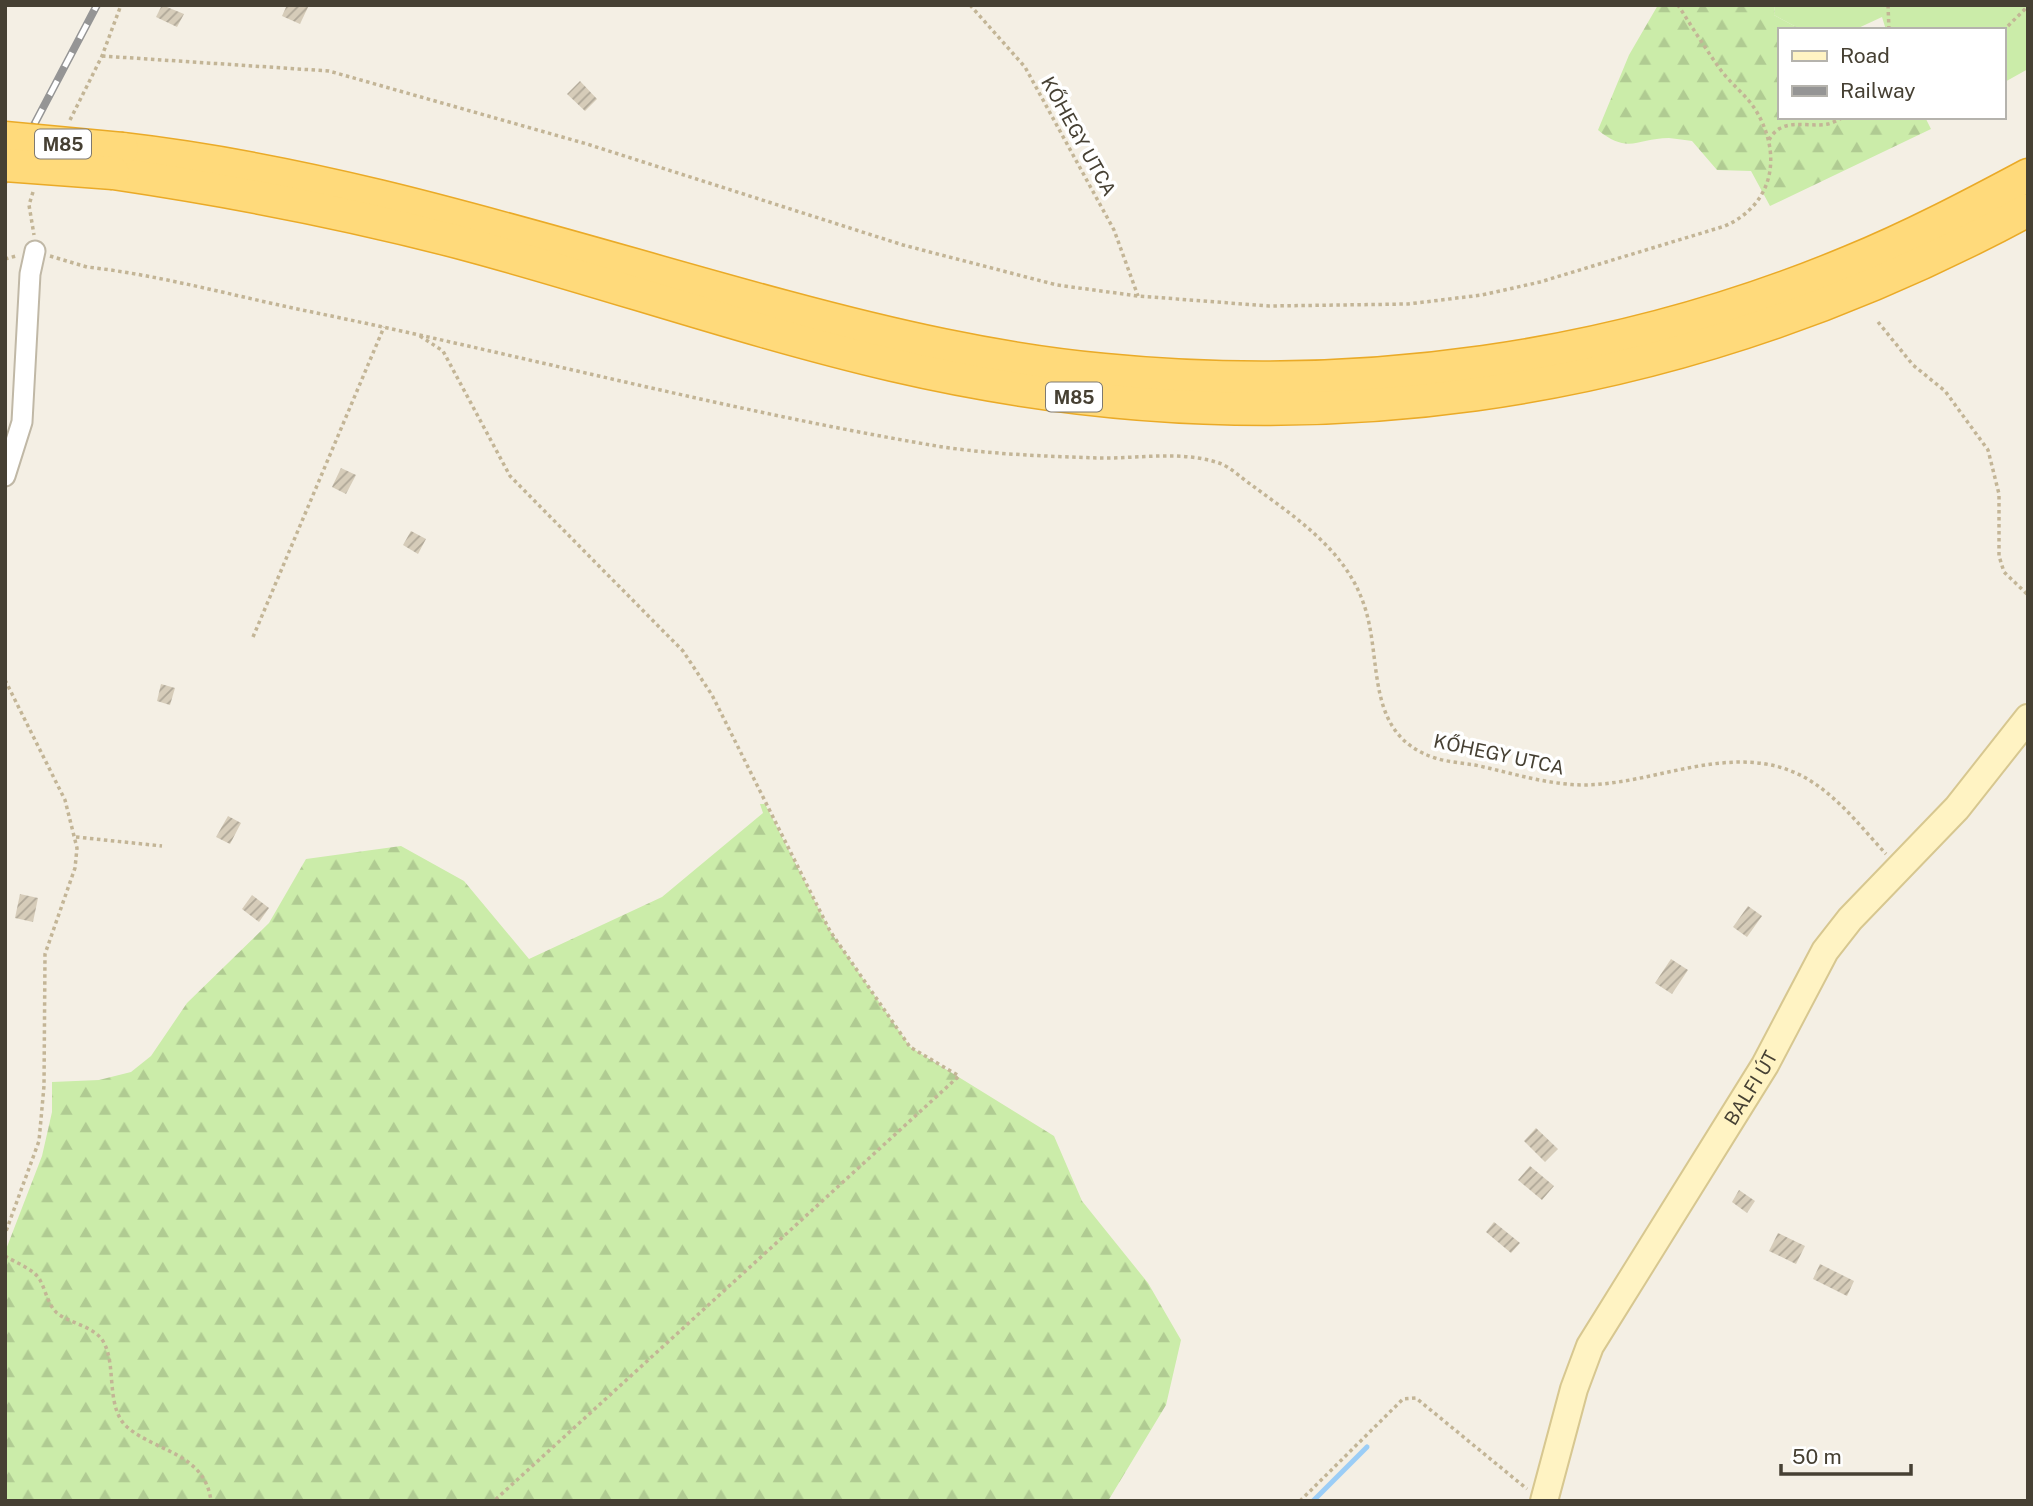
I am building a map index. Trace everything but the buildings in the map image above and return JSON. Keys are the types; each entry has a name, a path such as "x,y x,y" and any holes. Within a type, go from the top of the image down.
{"highway":[{"name":"M85","path":"5,138 117,161 214,189 355,217 472,246 890,364 962,379 1093,400 1223,409 1325,408 1441,400 1563,381 1663,358 1723,341 1854,295 1922,265 2028,210"},
{"name":"M85","path":"5,165 199,158 418,204 785,307 978,352 1100,370 1230,378 1363,376 1442,369 1559,351 1669,324 1756,298 1850,263 1948,218 2028,175"}],"main road":[{"name":"BALFI ÚT","path":"1537,1497 1590,1346 1608,1313 1739,1109 1825,951 1850,919 1957,808 2028,718"}],"street":[{"path":"5,476 22,422 30,274 34,251"}],"path":[{"name":"KŐHEGY UTCA","path":"970,5 1025,66 1114,230 1138,296"},
{"path":"103,56 329,71 587,144 903,244 1057,285 1138,296 1269,306 1408,304 1482,295 1611,262 1742,219 1760,201 1769,185 1768,142 1754,107 1733,86 1678,5"},
{"path":"1888,5 1889,28"},
{"path":"2005,28 2028,6"},
{"path":"1768,142 1777,130 1787,126 1829,124 1840,119"},
{"path":"34,251 87,267 413,333 443,351 500,458 529,498 683,651 712,695 830,932 910,1046 958,1076 494,1501"},
{"path":"1878,322 1913,365 1945,391 1988,450 1999,494 1999,556 2004,572 2028,595"},
{"path":"253,637 384,327"},
{"name":"KŐHEGY UTCA","path":"413,333 795,420 932,446 1101,458 1162,454 1222,464 1310,528 1350,573 1371,629 1377,690 1386,716 1407,744 1435,758 1525,777 1583,785 1644,780 1735,761 1764,763 1796,773 1821,788 1900,868"},
{"path":"5,680 65,800 76,837 75,869 45,954 44,1086 39,1141 5,1234"},
{"path":"76,837 162,846"},
{"path":"5,1256 39,1277 55,1311 85,1326 103,1342 119,1414 126,1426 176,1452 209,1486 211,1501"},
{"path":"1300,1501 1403,1399 1409,1397 1416,1398 1537,1497"}],"green space":[{"path":"1658,5 1775,5 1774,15 1798,28 1778,28 1778,119 1926,119 1931,129 1770,206 1751,171 1717,170 1692,141 1669,138 1625,144 1608,138 1598,130 1629,55"},
{"path":"1775,5 2028,5 2028,69 2005,82 2005,28 1885,28 1882,17 1858,28 1798,28 1774,15"},
{"path":"760,804 765,804 830,931 910,1047 1054,1136 1082,1201 1148,1283 1181,1340 1166,1405 1108,1501 5,1501 5,1252 42,1156 52,1112 52,1082 99,1080 131,1072 151,1056 187,1003 269,923 306,859 401,846 464,881 529,959 662,897 763,813"}],"waterway":[{"path":"1313,1501 1367,1447"}],"railway":[{"path":"5,180 97,5"}]}
